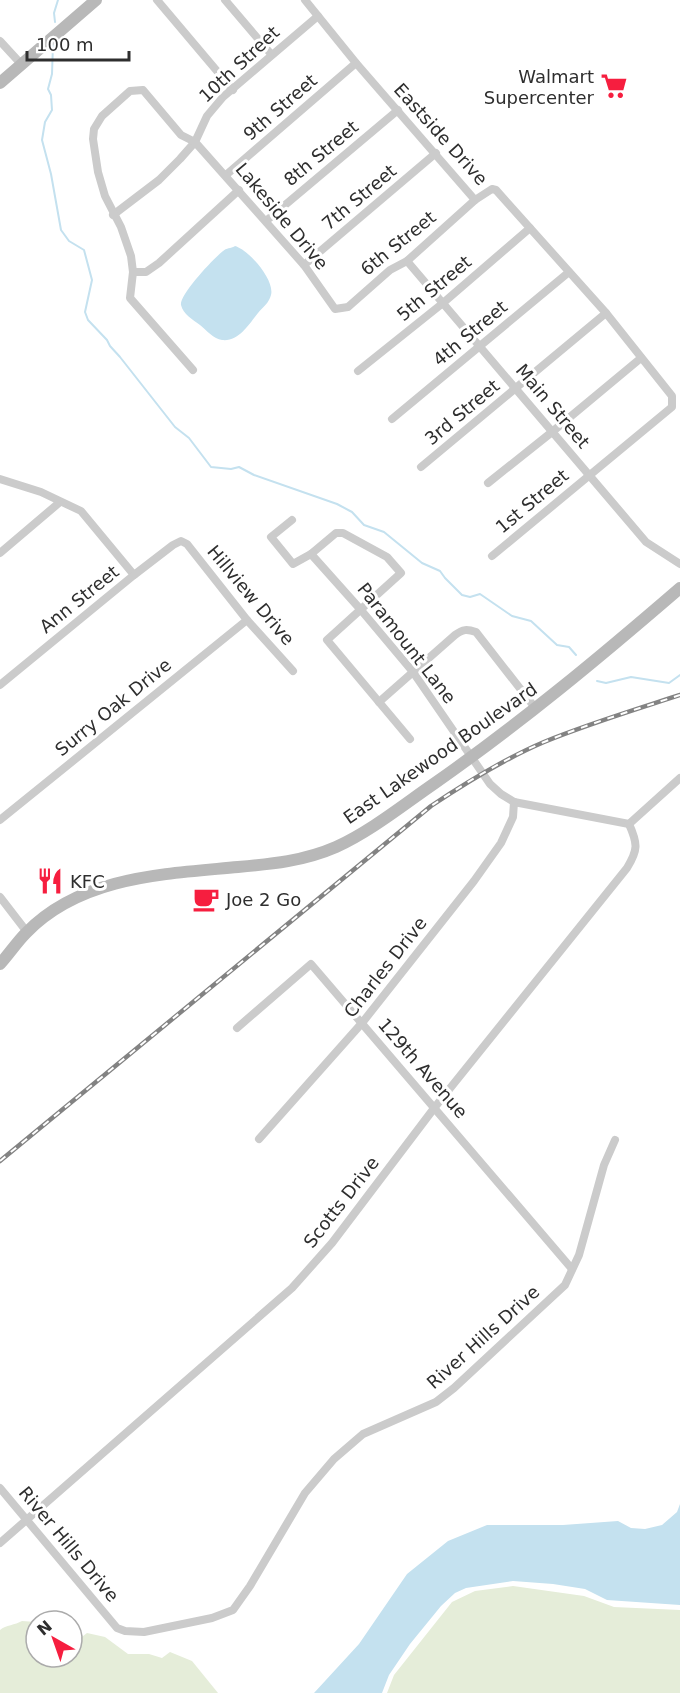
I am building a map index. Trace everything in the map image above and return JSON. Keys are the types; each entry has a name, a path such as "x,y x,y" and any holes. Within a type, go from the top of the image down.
{"main road":[{"path":"0,83 96,0"},
{"name":"East Lakewood Boulevard","path":"0,964 27,932 60,905 93,889 126,880 283,863 323,852 358,836 472,757 536,709 680,588"}],"street":[{"path":"225,0 271,54"},
{"name":"Eastside Drive","path":"305,0 475,201 492,189 496,190 606,314 674,400"},
{"path":"161,2 232,90"},
{"name":"10th Street","path":"113,215 159,180 195,142 207,116 232,90 271,54 318,16"},
{"path":"0,41 22,65"},
{"name":"9th Street","path":"226,176 356,63"},
{"name":"Lakeside Drive","path":"113,215 98,172 93,140 94,129 102,116 130,91 143,90 181,135 195,142 239,190 304,265 335,309 342,309"},
{"name":"8th Street","path":"266,221 398,110"},
{"name":"7th Street","path":"304,265 436,153"},
{"path":"133,272 146,272 159,263 239,190"},
{"name":"6th Street","path":"342,309 348,308 390,270 407,261 475,201"},
{"path":"113,215 121,227 129,248 133,272 130,298 193,370"},
{"name":"5th Street","path":"358,371 443,303 530,228"},
{"name":"Main Street","path":"407,261 646,542 680,564"},
{"name":"4th Street","path":"392,419 569,272"},
{"name":"3rd Street","path":"421,467 606,314"},
{"path":"488,483 641,358"},
{"name":"1st Street","path":"492,556 672,407 674,400"},
{"path":"0,479 41,492 81,511 134,575"},
{"path":"0,553 60,502"},
{"path":"292,520 271,537 293,564 312,554 336,533 343,533 387,557 401,573 327,640 410,739"},
{"name":"Ann Street","path":"0,685 134,575 173,545 181,542"},
{"name":"Hillview Drive","path":"181,542 187,544 247,620 293,671"},
{"name":"Paramount Lane","path":"312,554 413,672 490,784 514,802"},
{"name":"Surry Oak Drive","path":"0,820 247,620"},
{"path":"379,702 461,630 468,629 476,632 536,709"},
{"path":"514,802 629,824 680,778"},
{"name":"Charles Drive","path":"259,1139 362,1023 501,843 513,817 514,802"},
{"name":"Scotts Drive","path":"0,1543 292,1288 332,1243 435,1107 627,868 636,854 635,838 629,824"},
{"path":"0,897 27,932"},
{"name":"129th Avenue","path":"237,1028 311,964 573,1269"},
{"name":"River Hills Drive","path":"0,1488 117,1628 144,1632 200,1621 233,1610 250,1586 305,1493 334,1459 363,1434 436,1402 565,1285 588,1225 604,1164 615,1140"}],"green space":[{"path":"513,1586 584,1596 614,1607 680,1610 680,1693 387,1693 394,1675 452,1602 475,1591"},
{"path":"24,1621 24,1669 84,1669 84,1635 87,1633 105,1637 128,1654 149,1654 162,1658 170,1652 192,1661 218,1693 0,1693 0,1630"}],"water":[{"path":"235,246 247,253 260,266 269,282 271,295 243,331 234,338 222,340 213,336 189,316 181,305 192,284 207,266 221,252"},
{"path":"680,1504 680,1605 607,1600 585,1589 553,1584 513,1581 466,1588 455,1593 441,1606 410,1644 389,1675 382,1693 314,1693 359,1644 407,1574 448,1541 487,1525 563,1525 618,1521 631,1528 645,1529 662,1525 677,1512"}],"waterway":[{"path":"55,22 54,13 58,0"},
{"path":"53,44 52,74 48,89 51,95 52,110 45,122 42,140 61,230 69,241 84,250 92,280 85,312 88,320 107,340 175,427 189,438 211,467 231,469 239,467 254,475 337,504 352,512 364,525 384,532 422,563 440,571 462,595 470,597 480,594 512,616 531,621 557,645 569,647 576,655"},
{"path":"597,681 606,683 631,677 669,683 680,675"}],"railway":[{"path":"0,1161 431,806 486,771 544,742 680,695"}],"place":[{"name":"Walmart Supercenter","path":"614,86"},
{"name":"KFC","path":"50,881"},
{"name":"Joe 2 Go","path":"206,899"}]}
